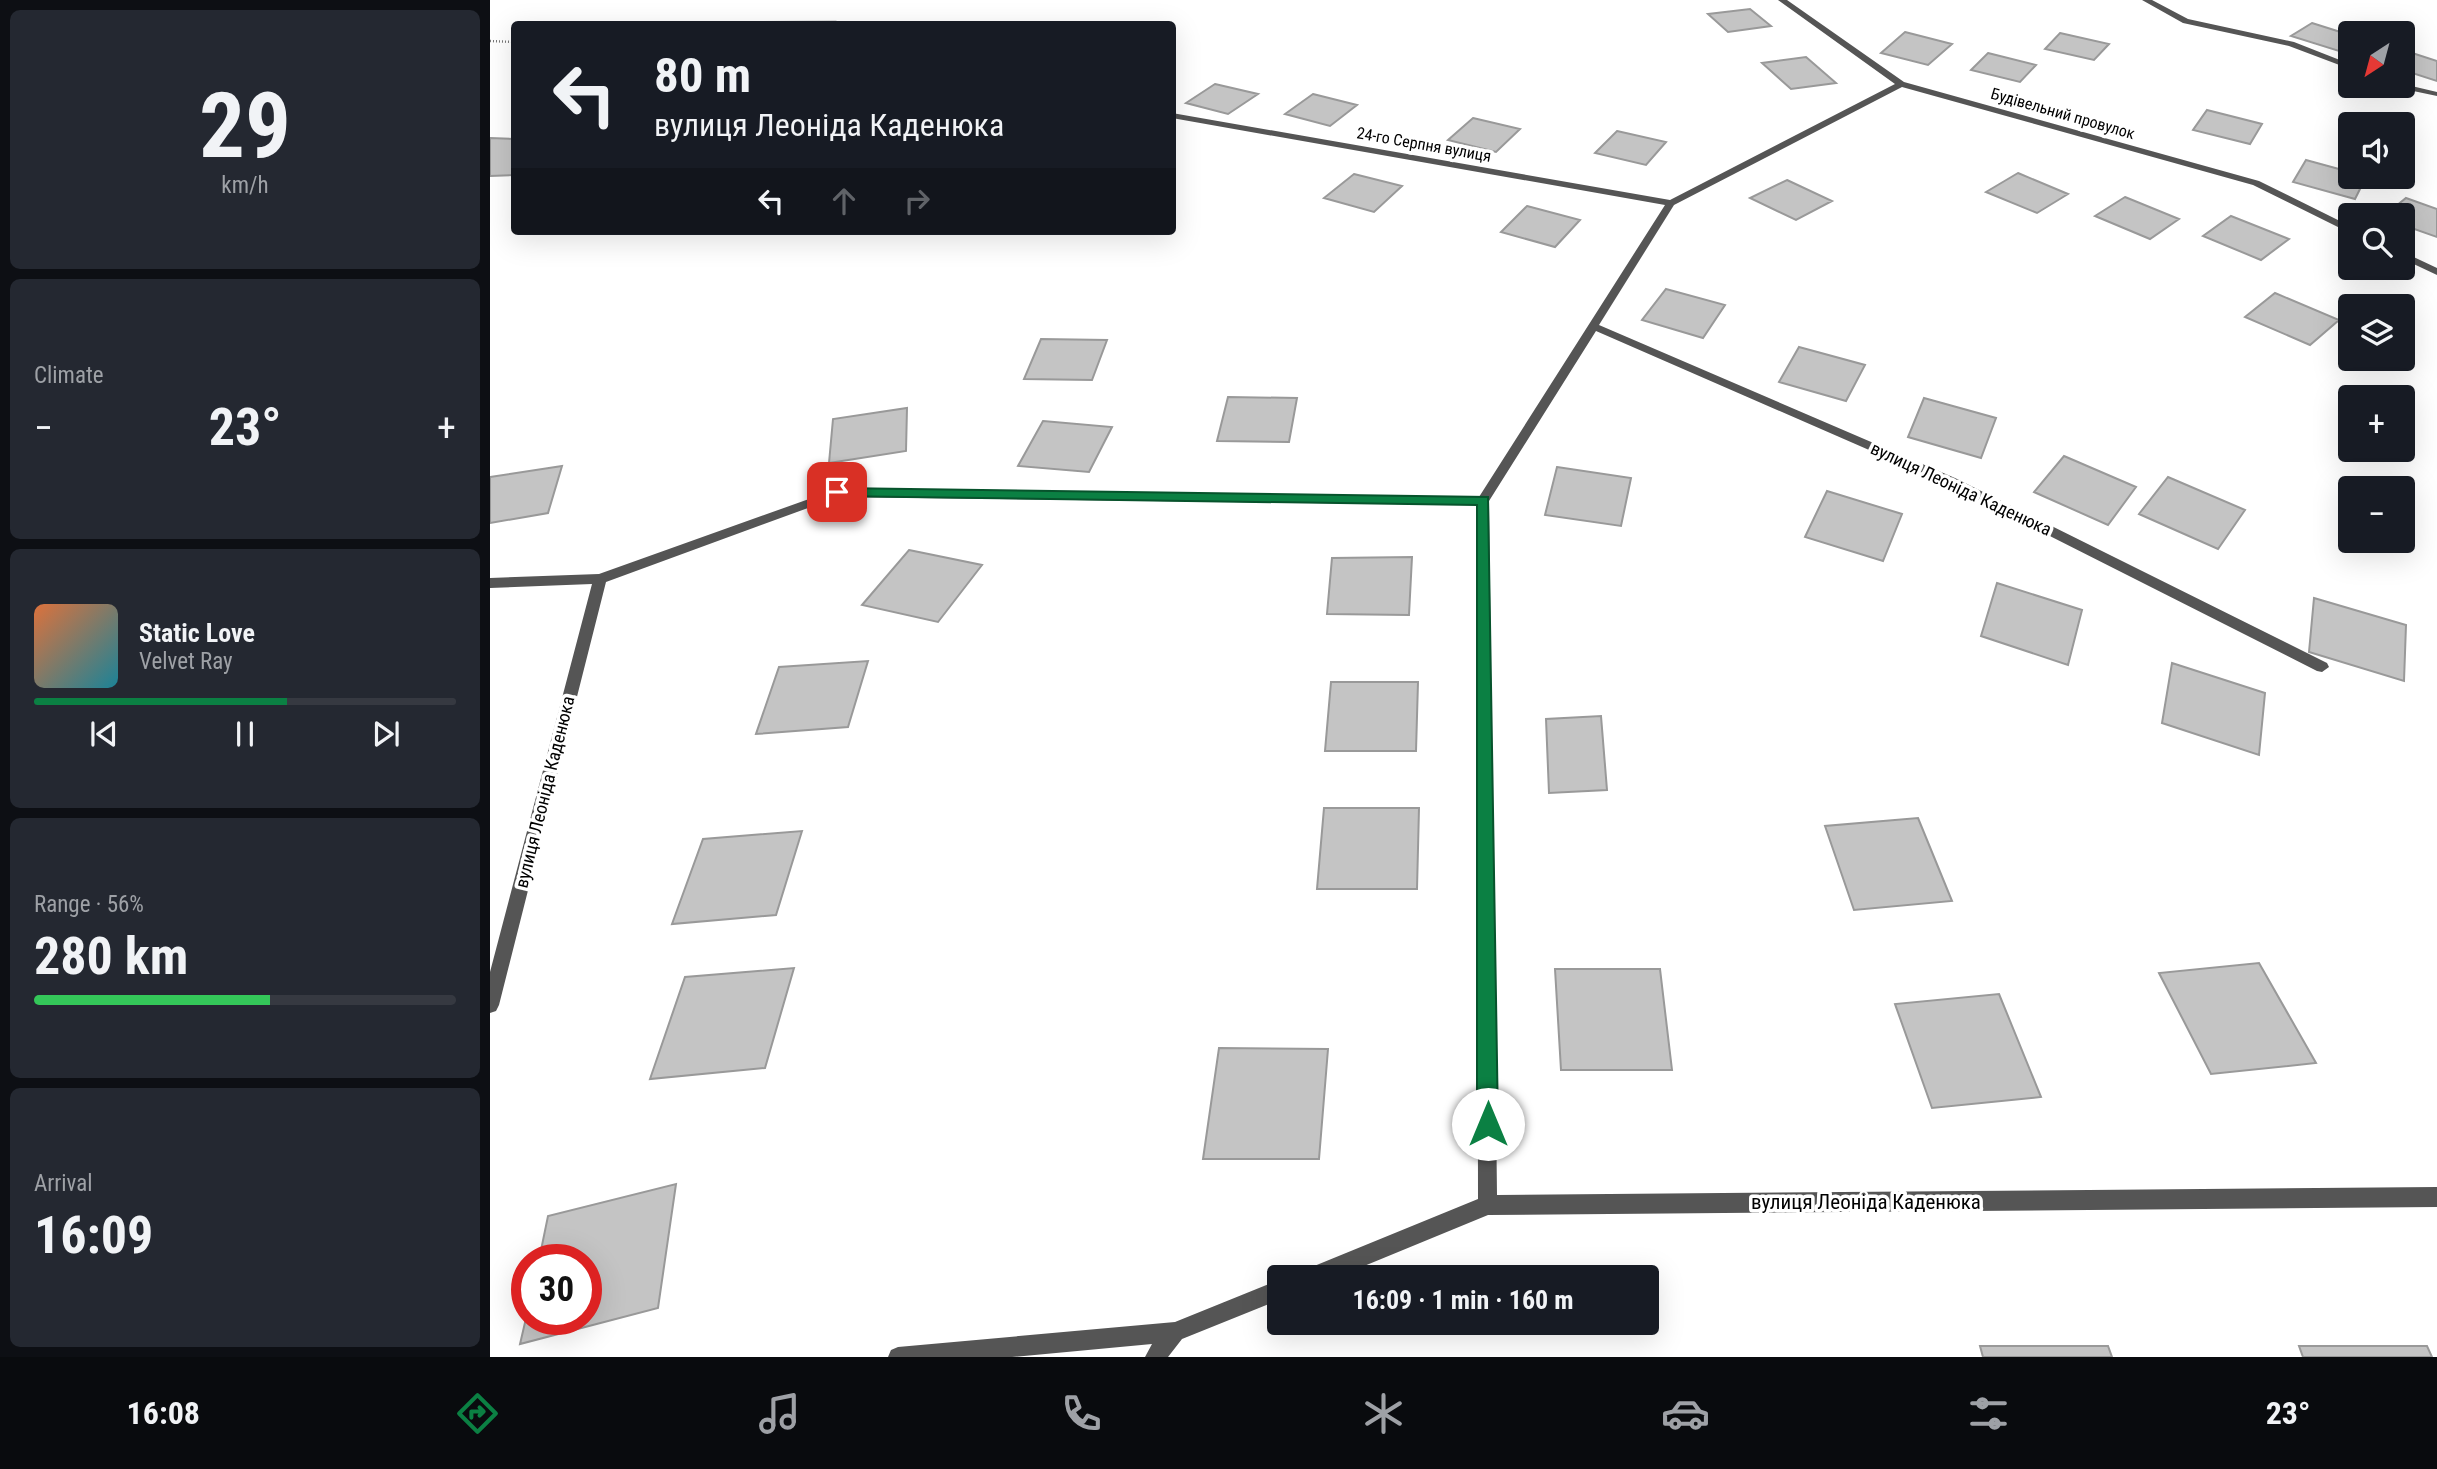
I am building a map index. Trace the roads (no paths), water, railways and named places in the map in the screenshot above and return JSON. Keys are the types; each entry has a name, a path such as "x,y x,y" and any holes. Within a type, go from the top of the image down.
{"street":[{"name":"Будівельний провулок","path":"1782,0 1901,84 2256,183 2338,224"},
{"path":"2146,0 2186,21 2291,44 2338,62"},
{"path":"1488,1205 1483,501 1671,203 1901,84"},
{"path":"2415,89 2437,94"},
{"name":"24-го Серпня вулиця","path":"1176,116 1671,203"},
{"path":"2415,262 2437,272"},
{"name":"вулиця Леоніда Каденюка","path":"1593,327 1951,481 2322,667"},
{"path":"490,583 600,579 837,492 1483,501"},
{"name":"вулиця Леоніда Каденюка","path":"490,1004 600,579"},
{"name":"вулиця Леоніда Каденюка","path":"1341,1265 1488,1205 2437,1197"},
{"path":"898,1357 1175,1332 1267,1295"},
{"path":"1155,1357 1175,1332"}]}
